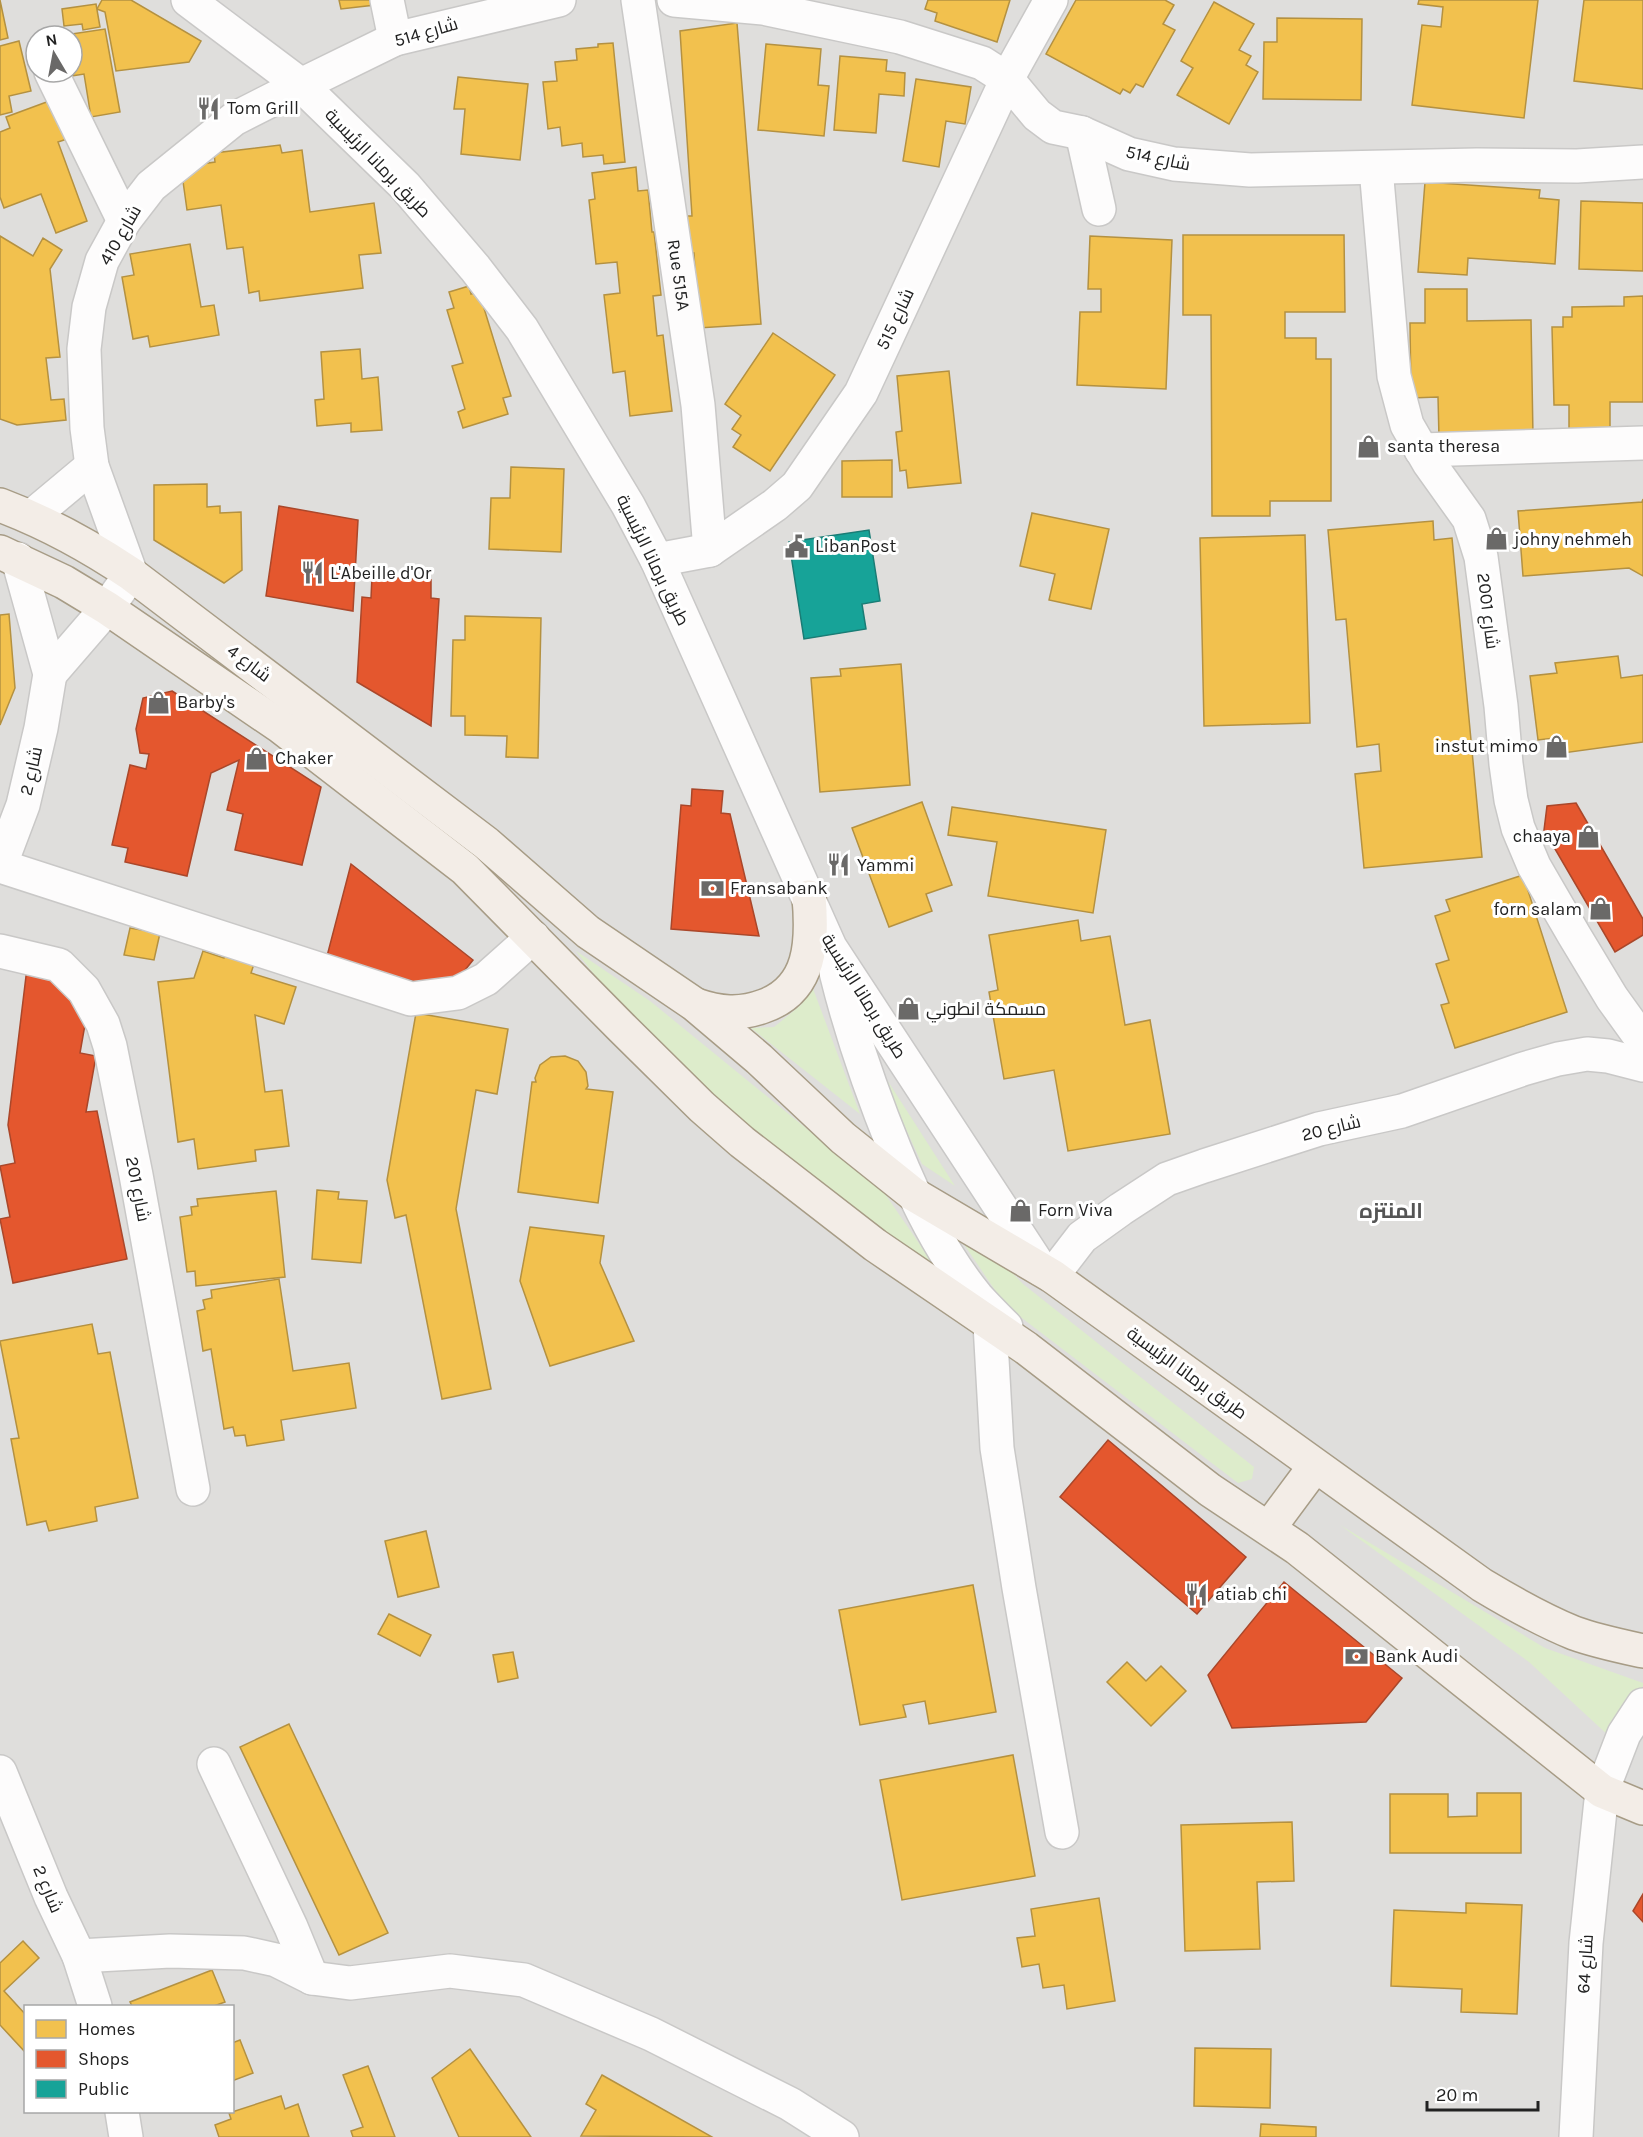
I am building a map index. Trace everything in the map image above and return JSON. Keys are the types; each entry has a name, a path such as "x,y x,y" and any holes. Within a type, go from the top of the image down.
{"main road":[{"name":"شارع 4","path":"0,505 31,517 83,543 131,573 486,843 588,932 694,1004"},
{"name":"شارع 4","path":"9,555 64,582 107,608 281,727 465,868 702,1107 742,1142 874,1245 1026,1348 1210,1490 1297,1548 1602,1791 1643,1808"},
{"path":"694,1004 718,1011 738,1012 754,1010 781,999 795,985 808,956 811,922 808,897"},
{"path":"694,1004 759,1059 843,1138 913,1194 1046,1273"},
{"name":"طريق برمانا الرئيسية","path":"1046,1273 1482,1585 1543,1619 1575,1633 1643,1651"},
{"path":"1269,1528 1315,1466"}],"street":[{"name":"طريق برمانا الرئيسية","path":"188,0 223,13 405,186 475,268 522,329 628,505 657,560 830,947 1046,1273"},
{"path":"387,0 395,39"},
{"name":"شارع 514","path":"301,85 395,39 558,0"},
{"name":"Rue 515A","path":"638,0 698,405 710,550"},
{"name":"شارع 514","path":"674,0 763,8 900,37 982,63 1007,79 1037,115 1053,127 1082,133 1130,154 1174,164 1250,170 1478,165 1577,166 1643,162"},
{"name":"شارع 515","path":"657,560 710,550 775,505 797,486 861,393 1007,79 1052,0"},
{"path":"57,84 124,221"},
{"name":"شارع 410","path":"131,573 92,466 87,428 84,349 89,307 102,261 124,221 151,186 234,119 301,85"},
{"path":"1082,133 1099,209"},
{"name":"شارع 2001","path":"1376,168 1394,376 1407,425 1421,450 1469,519 1481,557 1501,706 1506,764 1518,828 1534,866 1574,935 1612,998 1643,1041"},
{"path":"1421,450 1643,443"},
{"path":"31,517 92,466"},
{"name":"شارع 2","path":"0,866 23,805 41,728 50,674 9,555"},
{"path":"50,674 107,608 131,573"},
{"path":"0,866 411,999 458,993 486,979 533,937"},
{"path":"830,947 874,1100 913,1194 941,1244 977,1296 1026,1348"},
{"name":"شارع 201","path":"0,951 59,966 84,990 103,1024 110,1046 136,1175 193,1489"},
{"name":"شارع 20","path":"1046,1273 1082,1237 1121,1209 1167,1179 1203,1166 1319,1129 1401,1111 1558,1059 1587,1054 1608,1056 1643,1065"},
{"path":"990,1324 997,1448 1062,1832"},
{"path":"1610,1644 1643,1668"},
{"name":"شارع 64","path":"1576,2137 1586,1943 1602,1791 1624,1734 1643,1705"},
{"path":"214,1764 291,1927 312,1978"},
{"name":"شارع 2","path":"0,1772 51,1897 79,1956 95,2005"},
{"path":"79,1956 170,1951 244,1953 276,1960 312,1978 350,1983 450,1971 524,1980 651,2034 790,2104 842,2137"},
{"path":"122,2113 126,2137"}],"shaded area":[{"path":"0,0 1643,0 1643,2137 0,2137"}],"green space":[{"path":"576,951 650,1001 883,1191 956,1297 649,1046"},
{"path":"812,986 860,1114 751,1028 774,1027 801,1005"},
{"path":"873,1058 955,1186 922,1164"},
{"path":"957,1234 984,1244 1023,1284 1254,1467 1252,1479 1238,1483 1005,1305"},
{"path":"1340,1525 1545,1648 1643,1683 1610,1737 1529,1662"}],"building: Homes":[{"path":"0,0 8,38 0,40"},
{"path":"102,0 131,0 201,41 189,62 116,71 105,12 97,9"},
{"path":"339,0 375,0 375,5 341,9"},
{"path":"928,0 1010,0 997,42 935,21 937,13 925,9"},
{"path":"1076,0 1165,0 1174,5 1163,24 1175,30 1143,87 1136,84 1130,93 1123,89 1120,94 1046,54"},
{"path":"1419,0 1538,0 1524,118 1412,105 1422,25 1441,27 1443,7 1418,4"},
{"path":"1584,0 1643,0 1643,89 1574,81"},
{"path":"1214,2 1254,24 1239,50 1251,56 1246,65 1258,72 1229,124 1177,95 1193,68 1181,61"},
{"path":"96,4 100,27 84,30 84,24 64,24 62,9"},
{"path":"1277,18 1362,19 1361,100 1263,99 1264,42 1277,42"},
{"path":"737,23 761,324 698,328 694,253 688,253 686,216 692,216 680,31"},
{"path":"105,29 120,112 91,117 84,74 84,32"},
{"path":"19,41 24,62 24,84 29,84 31,91 9,96 12,112 0,115 0,46"},
{"path":"613,43 625,162 604,164 603,155 583,157 582,143 562,146 560,127 548,129 543,82 557,81 555,62 577,60 576,49"},
{"path":"766,44 821,49 818,85 829,86 824,136 758,130"},
{"path":"840,56 887,60 886,71 905,73 904,96 879,94 876,133 834,130"},
{"path":"458,77 528,84 520,160 461,154 465,109 454,109"},
{"path":"916,79 971,87 965,124 946,121 939,167 903,161"},
{"path":"52,100 67,139 58,142 87,221 56,233 41,194 4,208 0,197 0,132 10,128 6,117"},
{"path":"280,145 282,153 302,150 310,212 374,203 381,253 359,255 363,288 260,301 259,291 249,293 243,247 227,249 221,205 187,210 181,167 215,162 214,153"},
{"path":"636,167 638,191 648,190 661,295 653,296 657,336 663,335 672,411 630,416 625,371 613,373 604,295 620,293 617,262 596,264 589,200 595,199 592,173"},
{"path":"1425,182 1540,190 1539,198 1559,200 1555,264 1468,258 1467,275 1418,272"},
{"path":"1581,201 1643,203 1643,271 1579,269"},
{"path":"1183,235 1344,235 1345,312 1285,312 1285,338 1316,338 1316,359 1331,359 1331,501 1270,501 1270,516 1212,516 1211,315 1183,315"},
{"path":"0,236 33,256 43,238 62,250 50,269 60,357 46,358 51,400 64,399 66,420 17,425 0,419"},
{"path":"1090,236 1172,240 1166,389 1077,385 1080,312 1101,312 1101,289 1088,289"},
{"path":"190,244 201,307 214,305 219,335 150,347 148,336 133,339 122,277 134,275 130,254"},
{"path":"469,286 471,294 479,292 511,396 503,398 508,414 463,428 458,412 465,409 452,366 463,363 447,310 454,308 449,292"},
{"path":"1425,289 1467,289 1467,321 1531,320 1533,436 1439,438 1438,397 1411,398 1410,323 1425,323"},
{"path":"1643,296 1643,402 1610,402 1610,433 1569,434 1569,405 1554,405 1552,327 1563,327 1563,317 1572,317 1572,307 1624,306 1624,297"},
{"path":"773,333 835,375 770,471 733,447 741,435 732,429 741,416 725,404"},
{"path":"360,349 362,379 378,377 382,430 351,432 351,423 317,426 315,400 324,399 321,352"},
{"path":"949,371 961,483 908,488 906,470 900,471 896,432 902,431 897,376"},
{"path":"892,460 892,497 842,497 842,461"},
{"path":"511,467 564,469 561,552 489,549 491,498 510,498"},
{"path":"207,484 207,507 220,506 220,513 241,512 242,570 224,583 154,540 154,485"},
{"path":"1643,499 1643,576 1629,568 1523,576 1518,511 1642,502"},
{"path":"1032,513 1109,529 1091,609 1049,600 1055,574 1020,566"},
{"path":"1433,521 1434,540 1452,538 1482,857 1364,868 1355,774 1381,771 1379,744 1357,747 1346,619 1336,620 1328,530"},
{"path":"1305,535 1310,723 1204,726 1200,538"},
{"path":"9,614 15,688 0,725 0,615"},
{"path":"465,616 541,618 538,758 506,757 507,736 465,735 465,716 451,716 453,640 465,640"},
{"path":"1618,656 1621,678 1643,675 1643,742 1563,753 1562,737 1538,740 1530,676 1557,673 1555,663"},
{"path":"901,664 910,785 820,792 811,678 841,676 840,669"},
{"path":"922,802 952,885 926,894 932,911 889,927 852,828"},
{"path":"952,807 1106,830 1093,913 988,896 997,842 948,835"},
{"path":"1523,875 1567,1012 1455,1048 1441,1005 1449,1003 1436,964 1449,960 1435,916 1450,911 1446,900"},
{"path":"1078,920 1081,941 1110,936 1125,1025 1150,1020 1170,1134 1068,1151 1054,1070 1004,1079 989,992 998,990 989,935"},
{"path":"130,928 160,933 154,960 124,955"},
{"path":"228,946 257,955 251,973 296,987 284,1024 255,1015 265,1092 282,1090 289,1146 255,1150 256,1161 198,1169 194,1139 178,1142 158,982 194,978 203,951 224,958"},
{"path":"416,1013 508,1029 497,1094 476,1090 456,1209 491,1389 442,1399 406,1215 395,1218 387,1180"},
{"path":"565,1056 578,1061 586,1072 588,1086 586,1089 613,1092 598,1203 518,1192 532,1082 536,1082 535,1078 540,1065 551,1057"},
{"path":"317,1190 339,1192 338,1199 367,1201 361,1263 312,1259"},
{"path":"276,1191 285,1277 196,1286 195,1271 187,1272 180,1217 192,1215 191,1207 198,1206 197,1199"},
{"path":"530,1227 604,1236 600,1263 634,1341 550,1366 520,1281"},
{"path":"279,1279 293,1371 349,1363 356,1408 281,1420 284,1440 247,1446 245,1435 235,1436 233,1427 224,1429 211,1349 203,1351 197,1311 205,1309 203,1300 212,1298 211,1290"},
{"path":"92,1324 98,1354 110,1352 138,1498 95,1507 97,1521 49,1531 46,1521 27,1525 11,1439 19,1438 0,1341"},
{"path":"426,1531 439,1587 398,1597 385,1541"},
{"path":"973,1585 996,1712 929,1724 925,1701 903,1705 906,1717 860,1725 839,1610"},
{"path":"389,1614 431,1635 420,1656 378,1634"},
{"path":"513,1652 518,1678 498,1682 493,1655"},
{"path":"1127,1662 1146,1681 1161,1666 1186,1691 1151,1726 1107,1682"},
{"path":"289,1724 388,1933 339,1955 240,1747"},
{"path":"1013,1755 1035,1876 902,1900 880,1780"},
{"path":"1477,1793 1521,1793 1521,1853 1390,1853 1390,1794 1448,1794 1448,1817 1477,1816"},
{"path":"1292,1822 1294,1881 1257,1882 1260,1949 1185,1951 1181,1825"},
{"path":"1099,1898 1115,2001 1067,2009 1064,1985 1043,1988 1039,1964 1022,1967 1017,1938 1035,1936 1031,1909"},
{"path":"1466,1903 1522,1905 1517,2014 1461,2012 1462,1989 1391,1986 1394,1910 1466,1913"},
{"path":"23,1941 39,1958 4,1991 24,2013 24,2051 0,2025 0,1963"},
{"path":"212,1970 225,2002 217,2005 132,2005 130,2002"},
{"path":"240,2040 253,2073 234,2080 234,2042"},
{"path":"1195,2048 1271,2049 1270,2108 1194,2106"},
{"path":"470,2049 531,2137 459,2137 432,2078"},
{"path":"368,2066 395,2137 353,2137 351,2131 363,2127 343,2075"},
{"path":"602,2075 712,2137 581,2136 596,2110 586,2104"},
{"path":"281,2096 285,2109 298,2104 309,2137 219,2137 215,2125 231,2119 229,2113"},
{"path":"1261,2124 1316,2127 1316,2137 1260,2137"}],"building: Shops":[{"name":"L'Abeille d'Or","path":"279,506 358,520 353,611 266,596"},
{"path":"372,576 431,580 431,598 439,599 431,726 357,682 362,597 371,598"},
{"path":"172,691 321,787 302,865 235,850 243,814 227,810 239,760 211,773 187,876 125,862 128,848 112,845 130,765 146,769 149,754 140,753 136,729 143,698"},
{"path":"692,789 723,791 721,813 730,814 759,936 671,929 681,805 691,806"},
{"path":"1576,803 1643,919 1643,935 1615,952 1544,830 1547,806"},
{"path":"351,864 473,960 457,980 429,985 326,960"},
{"path":"27,968 60,971 86,1019 80,1053 96,1056 86,1112 97,1111 127,1259 13,1283 0,1219 10,1217 0,1166 15,1163 8,1125"},
{"path":"1108,1440 1246,1557 1197,1614 1060,1497"},
{"path":"1284,1582 1402,1678 1366,1722 1232,1728 1208,1675"},
{"path":"1643,1894 1643,1922 1633,1911"}],"building: Public":[{"path":"869,530 880,601 862,604 866,629 804,639 789,542"}],"place":[{"name":"Tom Grill","path":"209,108"},
{"name":"santa theresa","path":"1369,446"},
{"name":"johny nehmeh","path":"1496,539"},
{"name":"LibanPost","path":"797,546"},
{"name":"L'Abeille d'Or","path":"312,573"},
{"name":"Barby's","path":"159,702"},
{"name":"instut mimo","path":"1556,746"},
{"name":"Chaker","path":"257,758"},
{"name":"chaaya","path":"1589,836"},
{"name":"Yammi","path":"839,865"},
{"name":"Fransabank","path":"712,888"},
{"name":"forn salam","path":"1600,909"},
{"name":"مسمكة انطوني","path":"908,1009"},
{"name":"Forn Viva","path":"1020,1210"},
{"name":"atiab chi","path":"1197,1594"},
{"name":"Bank Audi","path":"1357,1656"}],"district":[{"name":"المنتزه","path":"1391,1211"}]}
